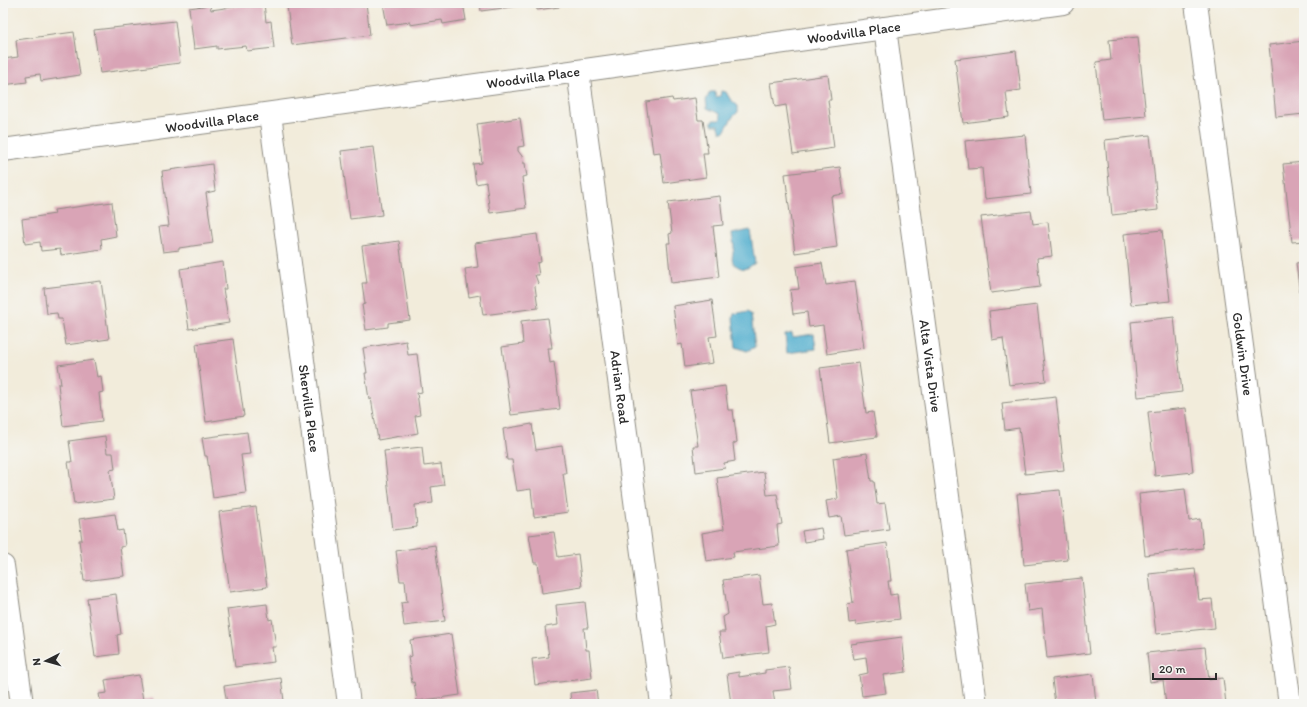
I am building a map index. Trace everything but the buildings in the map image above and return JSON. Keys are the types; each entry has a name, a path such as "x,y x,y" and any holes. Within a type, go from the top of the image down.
{"street":[{"name":"Woodvilla Place","path":"3,150 1063,3"},
{"name":"Goldwin Drive","path":"1196,3 1290,704"},
{"name":"Alta Vista Drive","path":"885,28 976,704"},
{"name":"Adrian Road","path":"578,71 662,704"},
{"name":"Shervilla Place","path":"270,114 349,704"},
{"path":"3,566 22,704"}],"water":[{"path":"721,91 726,92 730,99 738,106 738,112 732,118 724,132 721,132 718,125 712,125 712,121 719,120 721,118 720,114 707,108 706,100 710,92 715,92 716,97 720,96"},
{"path":"750,230 755,263 748,267 741,268 734,264 732,259 734,247 732,234"},
{"path":"748,311 751,314 755,347 747,351 736,347 733,318 734,314"},
{"path":"792,333 793,337 814,334 816,349 787,353 785,335"}]}
